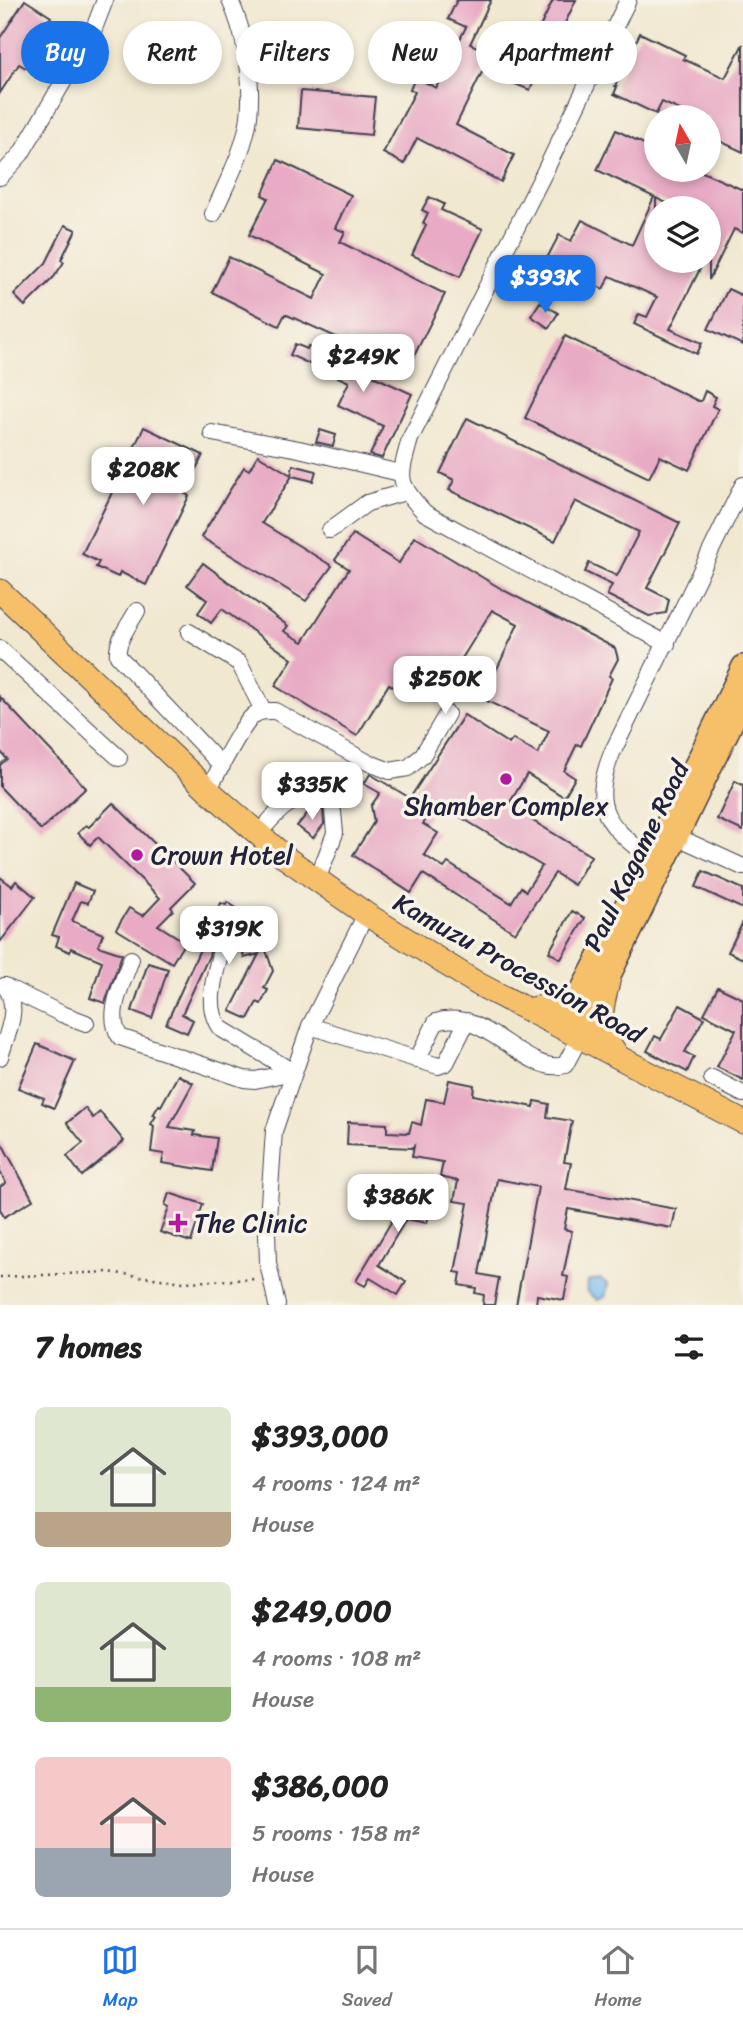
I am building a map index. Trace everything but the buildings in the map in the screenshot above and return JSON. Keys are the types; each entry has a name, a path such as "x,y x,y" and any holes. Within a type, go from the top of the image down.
{"highway":[{"name":"Kamuzu Procession Road","path":"0,591 257,835 317,880 437,960 743,1122"},
{"path":"610,973 601,1028 619,1057"},
{"path":"528,1010 564,1002 580,992"}],"main road":[{"path":"670,833 743,666"},
{"name":"Paul Kagame Road","path":"571,1032 610,973 670,833 743,701"},
{"path":"571,1032 580,992 656,864"}],"street":[{"path":"0,177 28,143 93,31 105,0"},
{"path":"213,214 249,119 246,50 230,0"},
{"path":"628,0 410,439 400,473 405,492 425,513 667,644"},
{"path":"212,433 299,449 400,473"},
{"path":"656,864 616,830 607,817 601,784 612,753 743,485"},
{"path":"330,530 367,503 405,492"},
{"path":"137,611 120,642 118,656 222,766"},
{"path":"189,632 239,663 263,710"},
{"path":"0,649 119,758"},
{"path":"208,790 246,725 255,714 263,710 275,711 367,762 390,771 408,768 422,756 447,714"},
{"path":"257,835 287,803 306,798 317,801"},
{"path":"317,880 335,833 333,811"},
{"path":"670,833 743,867"},
{"path":"277,1305 271,1279 267,1232 274,1131 310,1026 366,914"},
{"path":"222,945 211,1001 215,1021 220,1028 293,1072"},
{"path":"131,959 114,1009 113,1024 120,1037 244,1079 255,1080 293,1072"},
{"path":"2,984 86,1023"},
{"path":"0,1057 14,1004 2,984"},
{"path":"417,1060 436,1022 448,1018 467,1021 547,1066 565,1065 571,1032"},
{"path":"310,1026 438,1066 446,1063 467,1021"},
{"path":"712,1078 743,1094"}],"path":[{"path":"0,1276 108,1272 184,1282 271,1279"}],"water":[{"path":"600,1279 608,1284 605,1297 598,1300 587,1292 588,1281"}],"place":[{"name":"Shamber Complex","path":"506,779"},
{"name":"Crown Hotel","path":"137,855"},
{"name":"The Clinic","path":"178,1223"}]}
